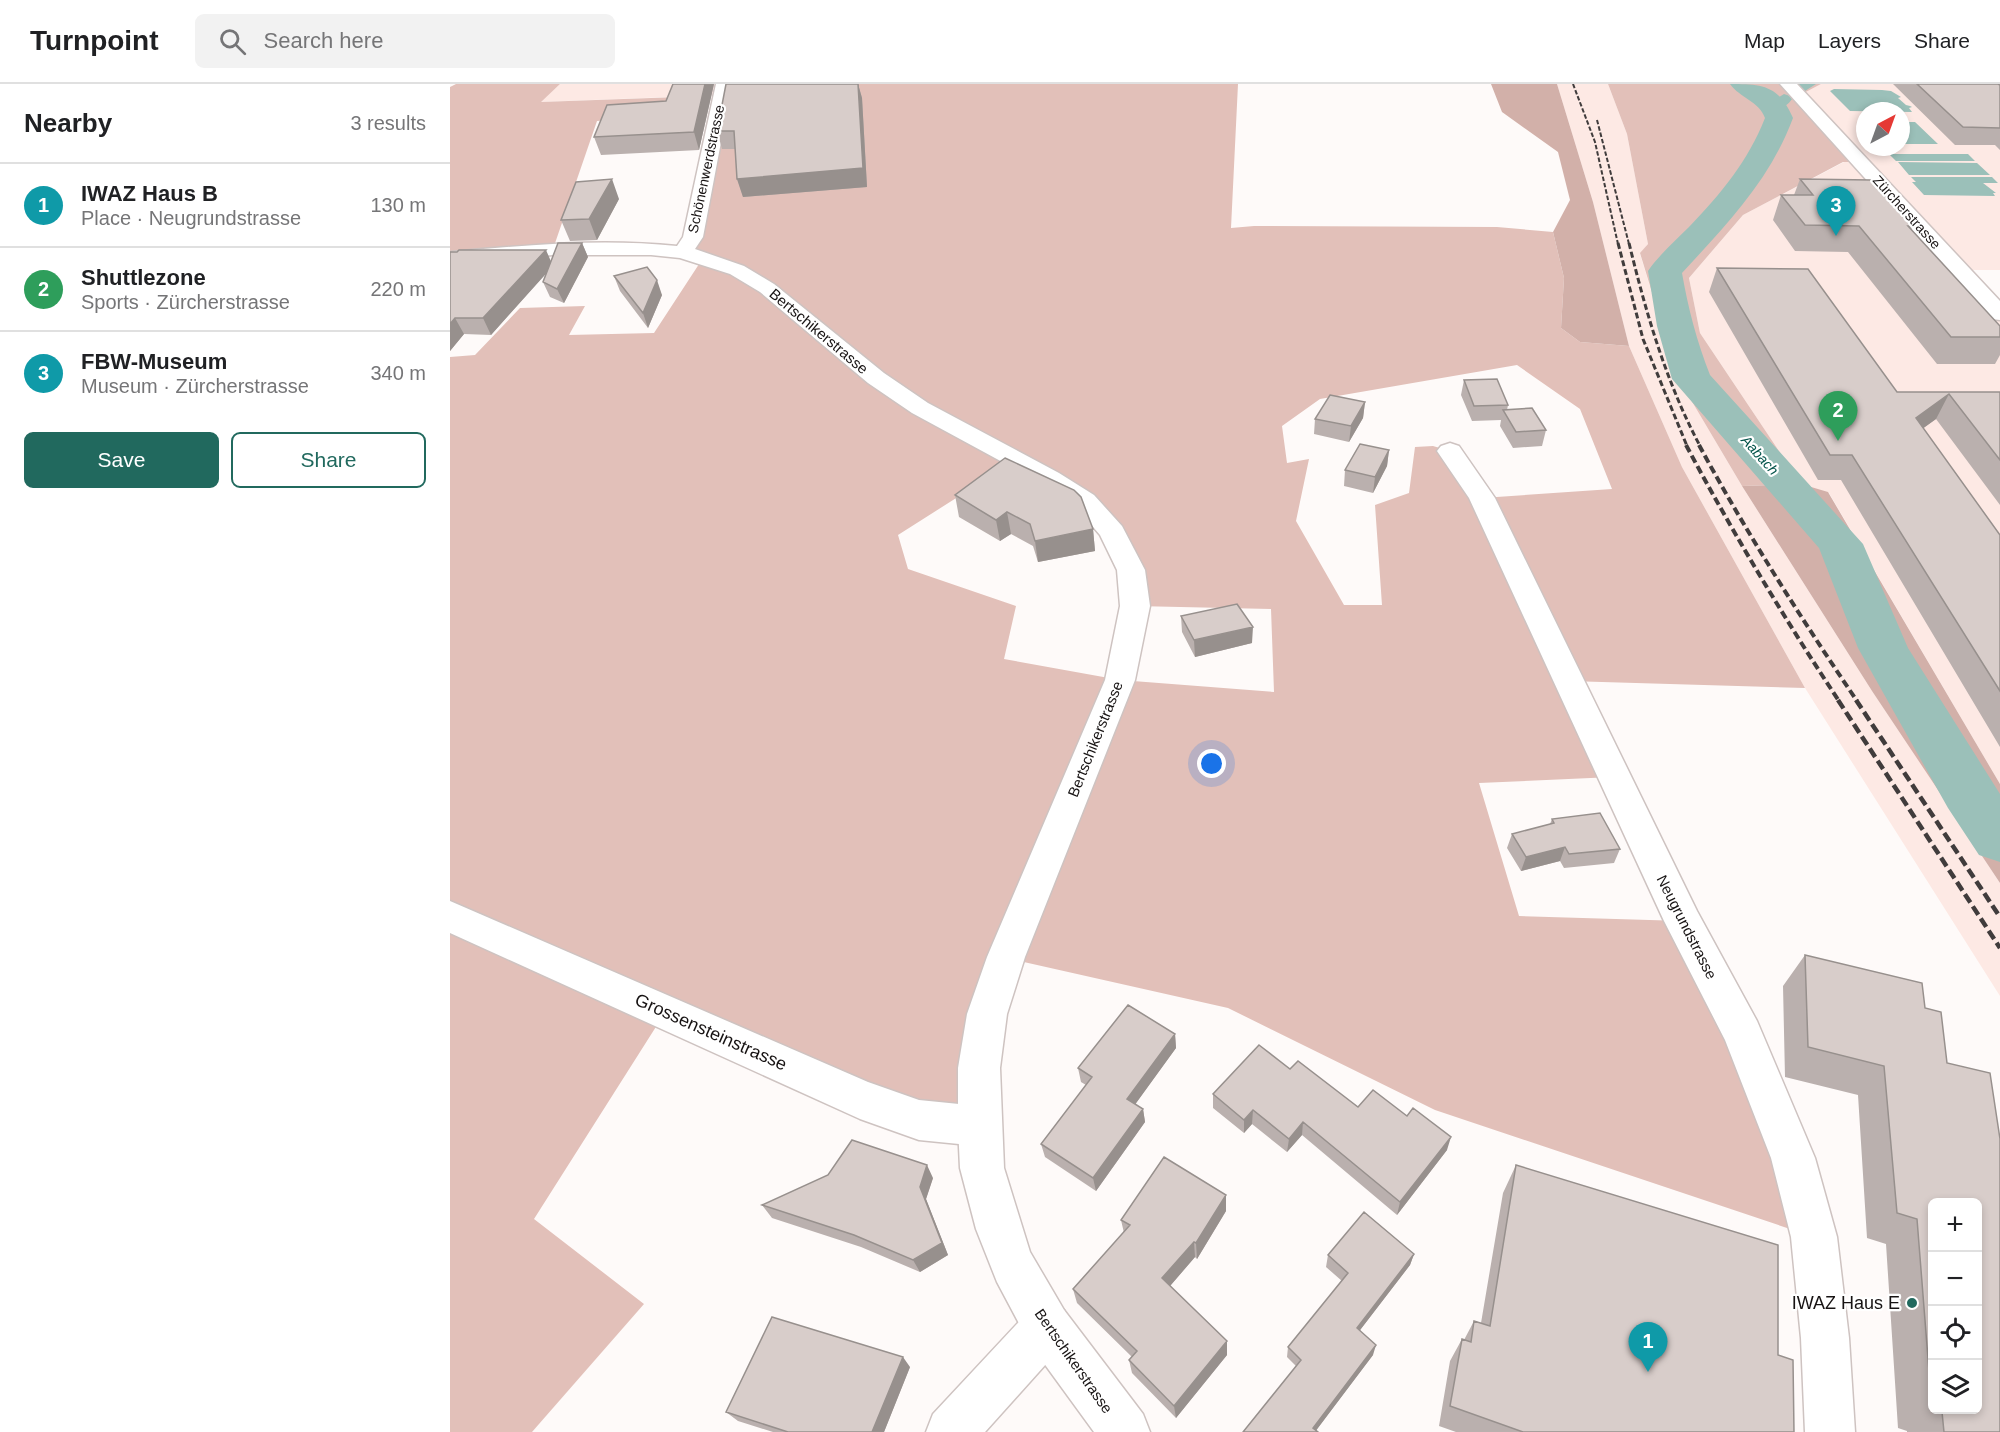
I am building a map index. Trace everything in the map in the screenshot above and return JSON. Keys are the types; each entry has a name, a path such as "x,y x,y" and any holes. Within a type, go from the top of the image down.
{"street":[{"name":"Schönenwerdstrasse","path":"683,252 693,237 724,84"},
{"name":"Zürcherstrasse","path":"1788,84 2000,314"},
{"name":"Bertschikerstrasse","path":"450,258 553,249 651,249 683,252 737,270 767,288 893,390 975,440 1050,478 1085,501 1112,532 1131,570 1135,606 1120,680 1006,957 987,1014 979,1068 979,1126 982,1168 999,1229 1013,1266 1047,1327 1125,1432"},
{"name":"Neugrundstrasse","path":"1450,451 1482,498 1683,921 1743,1034 1793,1158 1814,1237 1825,1338 1830,1432"},
{"name":"Grossensteinstrasse","path":"450,916 860,1099 919,1120 979,1126"},
{"path":"951,1432 1047,1327"}],"shaded area":[{"path":"456,84 560,84 541,102 706,96 702,114 597,121 553,249 450,258 450,87"},
{"path":"560,84 724,84 721,95 540,102"},
{"path":"814,84 1238,84 1231,228 1254,226 1497,227 1553,232 1564,278 1561,328 1580,342 1629,346 1682,467 1805,688 1568,681 1613,777 1479,783 1519,916 1683,921 1814,1237 1435,1110 1228,1008 1006,958 979,1126 666,1011 534,1219 644,1304 532,1432 450,1432 450,357 475,355 520,308 585,306 569,335 654,333 703,258 683,252 715,123","holes":["1517,365 1580,409 1612,489 1482,498 1450,451 1433,446 1415,447 1409,493 1375,505 1382,605 1344,605 1296,521 1309,459 1287,463 1282,426 1320,399","1016,460 1112,532 1135,606 1271,609 1274,692 1120,680 1004,659 1016,606 908,569 898,535"]},
{"path":"1491,84 1557,84 1593,202 1629,346 1580,342 1561,328 1564,278 1553,232 1570,200 1558,152 1502,112"},
{"path":"1557,84 1608,84 1627,134 1648,244 1640,254 1678,378 1742,486 1872,691 2000,883 2000,996 1805,688 1682,467 1629,346 1593,202"},
{"path":"1608,84 1821,84 1800,95 1862,162 1843,162 1743,215 1689,278 1700,333 1801,484 1742,486 1678,378 1640,253 1648,244 1627,134"},
{"path":"1821,84 1962,84 2000,98 2000,270 1960,270 2000,314 2000,784 1829,493 1801,484 1700,333 1689,278 1743,215 1844,162 1799,95"},
{"path":"1801,484 1828,492 2000,784 2000,883 1872,691 1742,486"}],"water":[{"path":"1834,89 1891,91 1901,97 1898,98 1903,102 1856,102 1856,111 1850,111 1830,91"},
{"path":"1910,122 1915,122 1938,144 1910,144"},
{"path":"1968,154 1975,161 1896,161 1891,156"},
{"path":"1898,162 1977,163 1990,175 1909,175"},
{"path":"1911,177 1992,177 1998,183 1983,183 1996,193 1993,193 1995,196 1924,195 1912,182 1916,182"}],"building":[{"path":"673,84 705,84 694,132 594,137 607,105 666,101"},
{"path":"726,84 858,84 863,168 737,179 734,131 717,131"},
{"path":"1917,84 2000,85 2000,128 1963,127"},
{"path":"612,179 589,219 561,220 576,182"},
{"path":"1800,179 1871,180 1913,226 1908,226 2000,326 2000,337 1951,337 1859,226 1805,225 1781,195 1813,195"},
{"path":"558,243 582,243 557,289 543,282"},
{"path":"459,250 546,250 483,318 455,318 450,324 450,252"},
{"path":"647,267 657,280 643,313 614,276"},
{"path":"1717,268 1808,269 1897,392 2000,392 2000,460 1949,394 1916,418 2000,535 2000,691 1852,455 1830,455"},
{"path":"1497,379 1508,405 1474,406 1464,380"},
{"path":"1330,395 1365,402 1351,426 1315,419"},
{"path":"1532,408 1546,430 1516,432 1503,410"},
{"path":"1360,444 1389,450 1375,477 1345,470"},
{"path":"1005,458 1074,490 1081,497 1093,529 1035,541 1030,524 1007,512 996,520 955,495"},
{"path":"1237,604 1253,627 1194,640 1181,616"},
{"path":"1600,813 1620,849 1569,854 1565,847 1526,857 1512,834 1554,823 1552,819"},
{"path":"1805,955 1922,983 1925,1008 1941,1012 1947,1063 1990,1073 2000,1139 2000,1432 1944,1432 1942,1414 1982,1414 1982,1198 1928,1198 1928,1358 1917,1219 1897,1213 1884,1066 1808,1047"},
{"path":"1128,1005 1175,1034 1127,1099 1143,1109 1093,1178 1041,1144 1092,1077 1078,1068"},
{"path":"1259,1045 1290,1069 1298,1061 1358,1107 1373,1090 1407,1116 1413,1108 1451,1137 1400,1202 1303,1122 1289,1139 1253,1110 1244,1120 1213,1094"},
{"path":"852,1140 927,1165 920,1187 942,1243 913,1260 854,1235 762,1205 828,1175"},
{"path":"1164,1157 1226,1195 1196,1243 1194,1242 1162,1278 1227,1341 1174,1406 1129,1360 1137,1351 1073,1289 1130,1225 1121,1220"},
{"path":"1516,1165 1778,1245 1778,1355 1793,1360 1794,1432 1523,1432 1450,1406 1462,1339 1471,1342 1474,1321 1490,1326"},
{"path":"1364,1212 1414,1254 1357,1328 1376,1345 1313,1428 1318,1432 1243,1432 1301,1360 1288,1347 1348,1273 1328,1255"},
{"path":"772,1317 903,1357 872,1432 788,1432 726,1412"}],"waterway":[{"name":"Aabach","path":"1743,84 1774,105 1779,118 1770,140 1746,181 1665,271 1675,326 1687,365 1692,379 1840,544 1883,648 1968,793 2000,839"},
{"path":"1774,105 1784,99"}],"railway":[{"path":"1573,84 1595,142 1618,244"},
{"path":"1597,120 1629,244"},
{"path":"1618,243 1643,339 1687,446"},
{"path":"1629,243 1658,347 1677,397 1700,446"},
{"path":"1686,445 1760,575 1839,701"},
{"path":"1699,445 1775,575 1857,701"},
{"path":"1838,700 2000,948"},
{"path":"1856,700 2000,917"}],"place":[{"name":"FBW-Museum","path":"1836,236"},
{"name":"Shuttlezone","path":"1838,441"},
{"name":"IWAZ Haus E","path":"1912,1303"},
{"name":"IWAZ Haus B","path":"1648,1372"}]}
